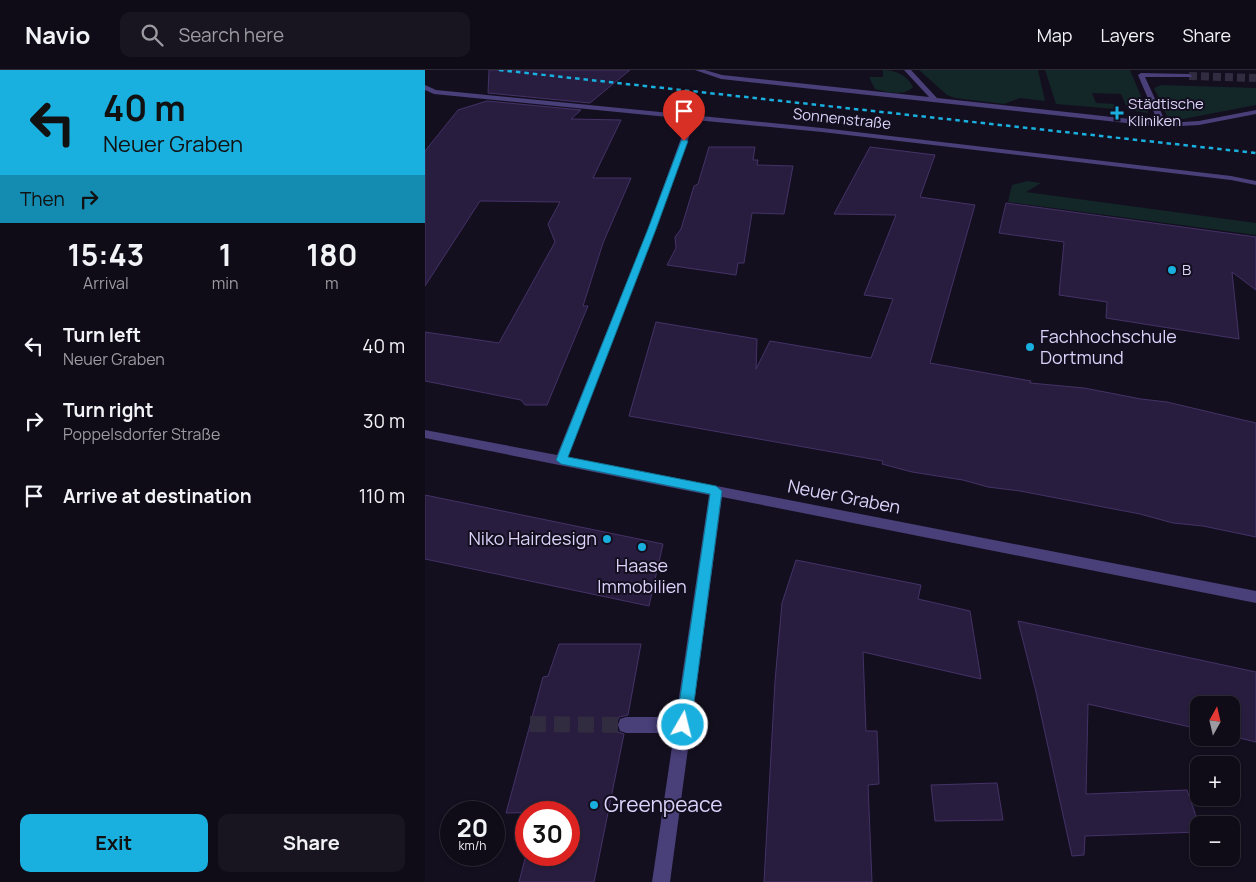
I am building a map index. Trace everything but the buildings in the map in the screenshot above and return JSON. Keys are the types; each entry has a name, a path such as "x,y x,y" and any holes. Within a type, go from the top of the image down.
{"street":[{"path":"698,70 721,77 1163,126 1199,123 1256,112"},
{"path":"907,70 936,100"},
{"path":"1163,126 1141,75 1189,76"},
{"name":"Sonnenstraße","path":"425,87 431,94 876,136 1231,178 1256,183"},
{"path":"561,460 652,229 693,118"},
{"name":"Neuer Graben","path":"425,434 1256,597"},
{"path":"661,882 716,491"},
{"path":"626,725 683,725"}],"green space":[{"path":"883,70 900,74 913,87 900,93 875,89 869,77 883,77"},
{"path":"919,70 1038,70 1045,101 1020,98 1004,104 955,98 947,95"},
{"path":"1045,70 1130,70 1148,113 1128,110 1121,94 1092,93 1096,103 1115,104 1116,109 1056,104"},
{"path":"1161,85 1256,88 1256,105 1183,119 1167,116 1154,88"},
{"path":"1028,181 1041,183 1026,192 1256,223 1256,235 1008,202 1012,185"}],"tunnel":[{"path":"1189,76 1256,78"},
{"path":"530,724 626,725"}],"railway":[{"path":"499,70 1256,153"}],"place":[{"name":"Städtische Kliniken","path":"1117,113"},
{"name":"B","path":"1172,270"},
{"name":"Fachhochschule Dortmund","path":"1030,347"},
{"name":"Niko Hairdesign","path":"607,539"},
{"name":"Haase Immobilien","path":"642,547"},
{"name":"Greenpeace","path":"594,805"}],"route":[{"path":"683,725 716,491 561,460 652,229 684,141"}]}
